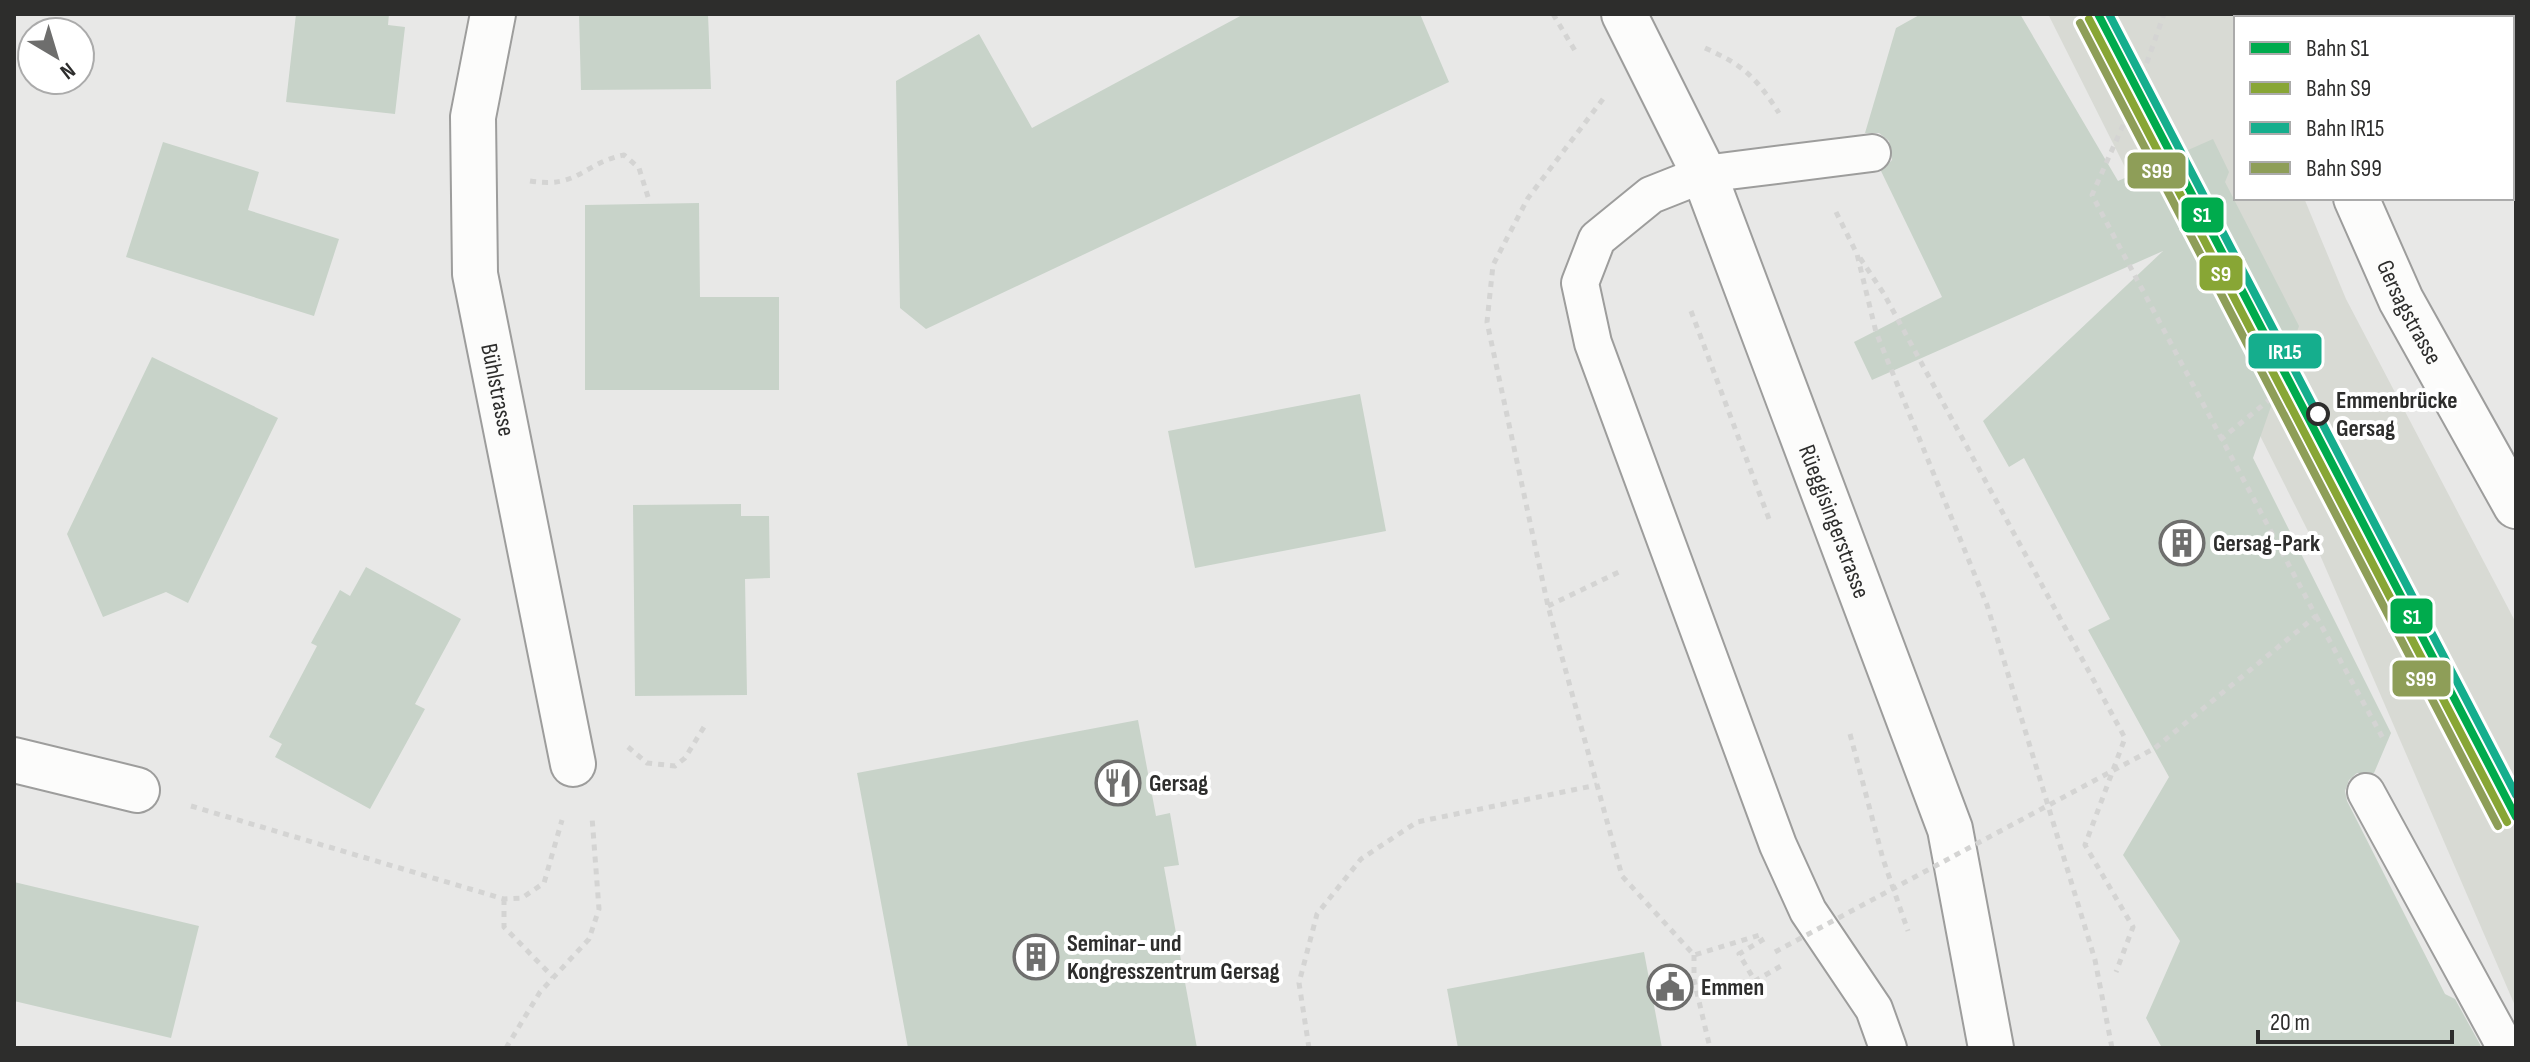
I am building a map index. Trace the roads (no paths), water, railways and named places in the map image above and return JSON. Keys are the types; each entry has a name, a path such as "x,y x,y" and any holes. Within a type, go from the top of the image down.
{"street":[{"name":"Bühlstrasse","path":"493,14 473,117 475,274 573,764"},
{"name":"Rüeggisingerstrasse","path":"1626,16 1704,174 1950,829 1991,1048"},
{"name":"Gersagstrasse","path":"2357,200 2401,300 2516,506"},
{"path":"14,760 137,790"}],"lane":[{"path":"1872,153 1704,174 1651,195 1597,239 1580,283 1593,343 1796,888 1874,1009 1888,1048"},
{"path":"2366,792 2506,1048"}],"rail line":[{"name":"S1","path":"2098,14 2516,817"},
{"name":"IR15","path":"2109,14 2516,795"},
{"name":"S9","path":"2089,19 2507,822"},
{"name":"S99","path":"2080,23 2498,826"}],"place":[{"name":"Emmenbrücke Gersag","path":"2318,414"},
{"name":"Gersag-Park","path":"2182,543"},
{"name":"Gersag","path":"1118,783"},
{"name":"Seminar- und Kongresszentrum Gersag","path":"1036,957"},
{"name":"Emmen","path":"1670,987"}]}
